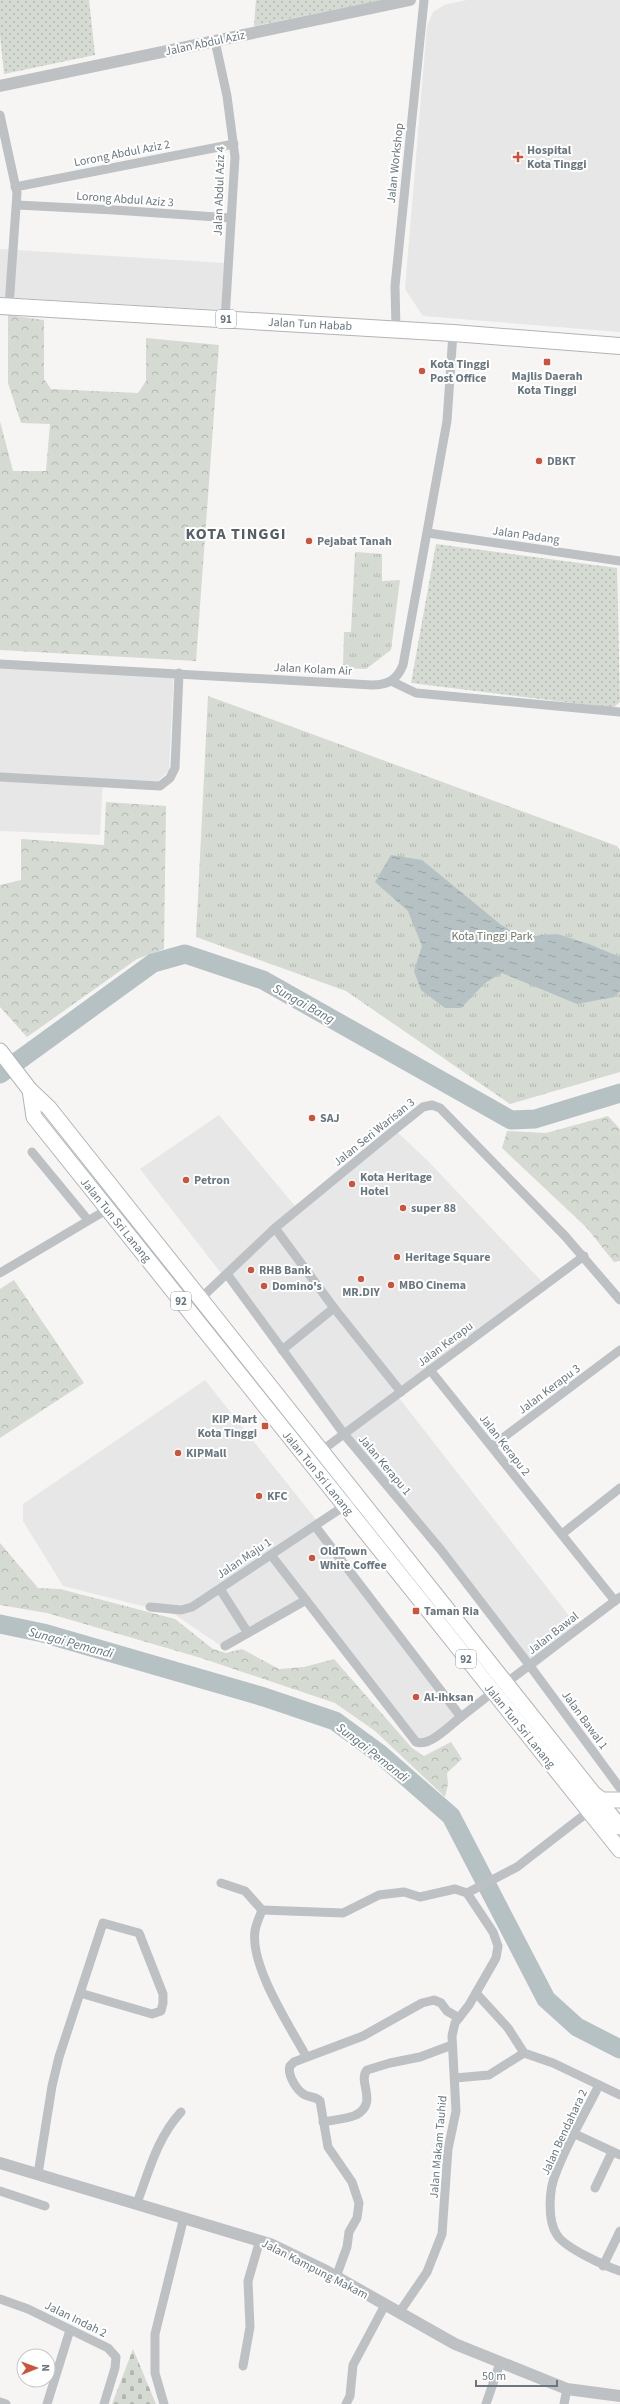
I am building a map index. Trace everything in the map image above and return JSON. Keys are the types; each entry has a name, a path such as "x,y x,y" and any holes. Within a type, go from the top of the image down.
{"highway":[{"name":"Jalan Tun Habab","path":"5,306 396,329 620,346"}],"main road":[{"name":"Jalan Tun Sri Lanang","path":"0,1052 30,1090 49,1108 619,1824"},
{"name":"Jalan Tun Sri Lanang","path":"30,1090 34,1118 588,1812 620,1850"},
{"path":"593,1793 602,1800 620,1800"}],"street":[{"name":"Jalan Abdul Aziz","path":"0,86 410,0"},
{"name":"Jalan Workshop","path":"396,329 395,286 424,0"},
{"name":"Jalan Abdul Aziz 4","path":"215,41 227,96 234,144 225,319"},
{"path":"0,115 15,186 17,206 5,306"},
{"name":"Lorong Abdul Aziz 2","path":"15,186 234,144"},
{"name":"Lorong Abdul Aziz 3","path":"17,206 114,210 231,218"},
{"path":"453,333 448,421 403,665 400,673 391,681 416,693 620,712"},
{"name":"Jalan Padang","path":"428,533 620,561"},
{"name":"Jalan Kolam Air","path":"0,664 372,685 391,681"},
{"path":"0,777 160,786 170,778 175,768 179,673"},
{"name":"Jalan Seri Warisan 3","path":"200,1298 275,1228 393,1131 423,1108 432,1105 440,1108 619,1294"},
{"path":"32,1152 88,1220"},
{"path":"0,1273 108,1209"},
{"path":"275,1228 334,1308 401,1392"},
{"name":"Jalan Kerapu","path":"321,1451 584,1256"},
{"name":"Jalan Kerapu 1","path":"227,1274 344,1434 441,1550 530,1666"},
{"path":"282,1350 334,1308"},
{"name":"Jalan Kerapu 3","path":"492,1446 620,1350"},
{"name":"Jalan Kerapu 2","path":"430,1370 562,1534 619,1598"},
{"path":"562,1534 620,1488"},
{"name":"Jalan Maju 1","path":"150,1607 185,1610 220,1589 358,1497"},
{"path":"315,1526 461,1717"},
{"path":"271,1555 416,1742 420,1744 429,1742 493,1692"},
{"path":"220,1589 248,1633"},
{"name":"Jalan Bawal","path":"506,1683 619,1598"},
{"path":"225,1646 306,1600"},
{"name":"Jalan Bawal 1","path":"530,1666 620,1788"},
{"path":"221,1883 245,1891 262,1910 326,1914 343,1913 379,1895 404,1892 420,1897 455,1889 471,1891 517,1867 588,1812"},
{"path":"605,1833 619,1824"},
{"name":"Jalan Makam Tauhid","path":"399,2313 427,2272 442,2234 448,2149 456,2111 452,2045 455,2023 476,1993 496,1958 498,1946 493,1932 471,1891"},
{"path":"262,1910 255,1931 257,1950 266,1983 306,2056"},
{"path":"38,2174 52,2086 80,1993 103,1923 140,1933 163,1994 164,2003 161,2011 152,2014 80,1993"},
{"path":"476,1993 508,2028 524,2053 553,2063 620,2095"},
{"path":"336,2277 347,2247 349,2232 357,2218 359,2203 352,2182 328,2147 318,2099 305,2095 290,2076 290,2066 306,2056 363,2036 434,2000 441,2003 447,2010 459,2018"},
{"path":"323,2122 356,2115 363,2108 368,2096 364,2075 367,2070 390,2063 420,2057 452,2045"},
{"path":"455,2078 490,2075 524,2053"},
{"name":"Jalan Bendahara 2","path":"599,2085 555,2173 553,2183 552,2227 562,2240 603,2266 620,2271"},
{"path":"137,2203 158,2144 171,2123 181,2112"},
{"path":"575,2134 616,2153 595,2188"},
{"name":"Jalan Kampung Makam","path":"0,2163 260,2240 336,2277 455,2344 567,2389 620,2396"},
{"path":"0,2191 45,2206"},
{"path":"164,2404 155,2373 155,2334 184,2217"},
{"path":"603,2266 620,2231"},
{"path":"243,2366 250,2327 248,2281 260,2240"},
{"name":"Jalan Indah 2","path":"0,2299 108,2348 116,2357 115,2368 104,2404"},
{"path":"346,2404 350,2396 353,2365 386,2305"},
{"path":"47,2404 70,2330"},
{"path":"486,2404 500,2363"},
{"path":"564,2404 567,2389"},
{"path":"0,2402 6,2404"}],"shaded area":[{"name":"Hospital Kota Tinggi","path":"467,0 620,0 620,332 423,316 405,289 427,26 433,12 444,5"},
{"path":"0,249 224,263 221,310 0,297"},
{"path":"0,660 174,669 169,771 158,781 103,779 100,835 0,831"},
{"path":"219,1115 295,1206 392,1127 428,1161 548,1288 399,1398 581,1631 530,1672 439,1555 344,1441 221,1273 140,1169"},
{"path":"205,1380 321,1526 467,1718 428,1747 413,1745 305,1606 227,1650 174,1614 63,1586 23,1521 23,1504"}],"green space":[{"path":"0,0 89,0 95,55 4,74 0,35"},
{"path":"256,0 382,0 254,26"},
{"path":"8,315 44,320 44,379 51,389 138,393 146,381 146,338 219,345 196,661 0,650 0,421 13,471 46,471 50,424 21,423 8,383"},
{"path":"436,544 617,568 620,702 613,708 411,683"},
{"path":"355,552 382,554 382,581 400,580 391,650 366,669 343,668 344,632 351,632"},
{"name":"Kota Tinggi Park","path":"208,696 617,846 620,850 620,1072 510,1104 346,991 196,937"},
{"path":"106,802 166,806 164,949 137,959 27,1037 0,1007 0,885 21,880 21,839 104,845"},
{"path":"608,1116 620,1129 620,1261 614,1262 586,1227 502,1148 507,1131 546,1133"},
{"path":"14,1280 84,1383 0,1438 0,1289"},
{"path":"0,1543 38,1588 60,1589 175,1619 213,1649 226,1653 242,1649 279,1669 304,1667 334,1659 412,1748 424,1756 451,1742 462,1759 447,1773 448,1784 445,1797 375,1731 335,1703 201,1658 47,1613 0,1605"},
{"path":"133,2349 156,2404 112,2404"}],"water":[{"path":"391,855 422,860 500,924 522,937 557,934 589,944 620,957 620,991 614,997 577,1004 502,973 485,983 461,1008 445,1008 421,990 414,971 422,946 408,911 375,882"}],"waterway":[{"name":"Sungai Bang","path":"0,1074 153,963 185,954 263,980 511,1120 535,1119 620,1093"},
{"name":"Sungai Pemandi","path":"0,1624 43,1633 264,1697 335,1721 380,1754 451,1816 546,1999 577,2027 620,2049"}],"place":[{"name":"Hospital Kota Tinggi","path":"518,157"},
{"name":"Majlis Daerah Kota Tinggi","path":"547,362"},
{"name":"Kota Tinggi Post Office","path":"422,371"},
{"name":"DBKT","path":"539,461"},
{"name":"Pejabat Tanah","path":"309,541"},
{"name":"SAJ","path":"312,1118"},
{"name":"Petron","path":"186,1180"},
{"name":"Kota Heritage Hotel","path":"352,1184"},
{"name":"super 88","path":"403,1208"},
{"name":"Heritage Square","path":"397,1257"},
{"name":"RHB Bank","path":"251,1270"},
{"name":"MR.DIY","path":"361,1279"},
{"name":"MBO Cinema","path":"391,1285"},
{"name":"Domino's","path":"264,1286"},
{"name":"KIP Mart Kota Tinggi","path":"265,1426"},
{"name":"KIPMall","path":"178,1453"},
{"name":"KFC","path":"259,1496"},
{"name":"OldTown White Coffee","path":"312,1558"},
{"name":"Taman Ria","path":"416,1611"},
{"name":"Al-ihksan","path":"416,1697"}],"district":[{"name":"KOTA TINGGI","path":"236,533"}]}
